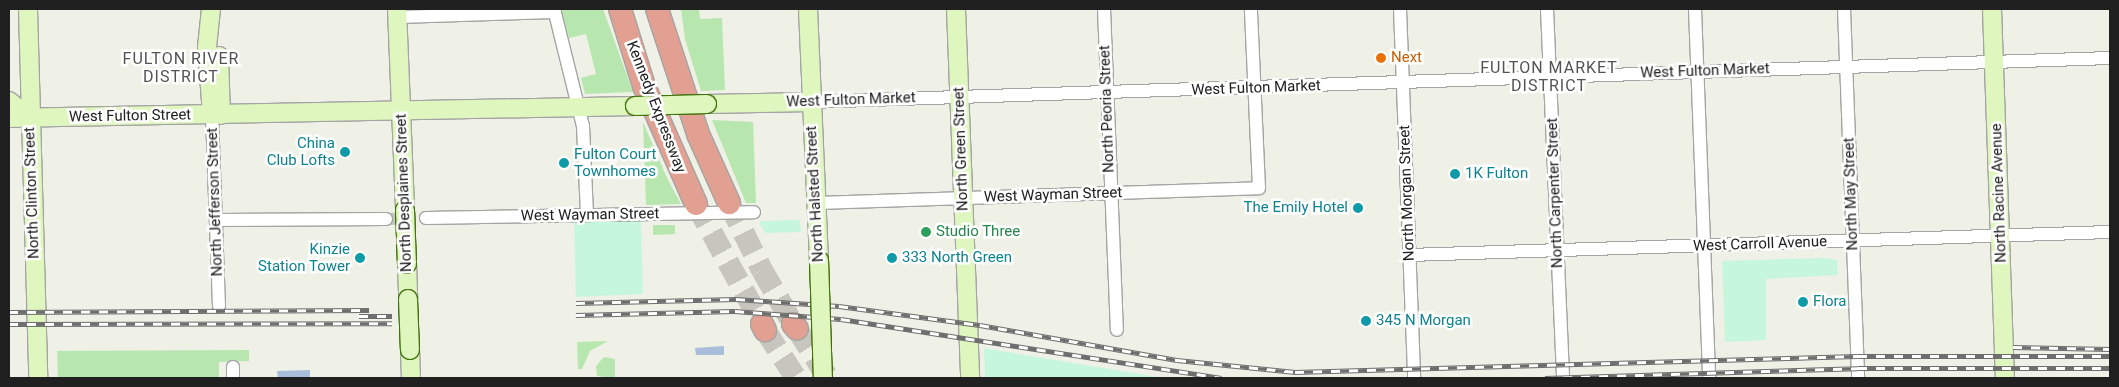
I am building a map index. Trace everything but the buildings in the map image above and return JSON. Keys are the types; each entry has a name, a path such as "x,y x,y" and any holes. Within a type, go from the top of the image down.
{"highway":[{"name":"Kennedy Expressway","path":"658,10 698,134 729,203"},
{"name":"Kennedy Expressway","path":"623,13 662,130 696,204"}],"main road":[{"name":"North Clinton Street","path":"28,9 38,378"},
{"name":"North Halsted Street","path":"808,9 823,378"},
{"name":"North Green Street","path":"956,9 970,378"},
{"name":"North Racine Avenue","path":"1992,9 2005,378"},
{"name":"North Desplaines Street","path":"397,13 411,378"},
{"name":"North Jefferson Street","path":"212,14 207,48 217,115"},
{"path":"9,101 30,118"},
{"name":"West Fulton Market","path":"401,112 811,102"},
{"name":"West Fulton Street","path":"9,118 401,112"}],"street":[{"name":"North Peoria Street","path":"1104,9 1116,330"},
{"path":"1251,9 1254,88"},
{"name":"North Morgan Street","path":"1400,9 1414,378"},
{"name":"North Carpenter Street","path":"1547,9 1563,378"},
{"path":"1695,9 1709,378"},
{"name":"North May Street","path":"1844,9 1858,378"},
{"path":"397,13 554,10 583,126 587,215"},
{"name":"West Fulton Market","path":"811,102 1106,94 2110,58"},
{"name":"West Wayman Street","path":"816,203 1259,188 1254,88"},
{"name":"North Jefferson Street","path":"217,115 219,306"},
{"name":"West Wayman Street","path":"426,218 754,212"},
{"path":"218,220 386,219"},
{"name":"West Carroll Avenue","path":"1409,254 2110,232"}],"green space":[{"path":"561,9 603,9 633,92 585,94 581,78 596,74 586,34 569,38"},
{"path":"681,9 699,9 700,19 722,18 725,90 701,91 685,39"},
{"path":"712,120 753,122 756,203 746,203"},
{"path":"643,122 667,178 681,204 646,205"},
{"path":"574,219 641,221 643,294 576,297"},
{"path":"800,220 801,232 765,233 760,224 760,221"},
{"path":"653,225 675,225 675,234 653,235"},
{"path":"1823,258 1837,260 1838,275 1766,279 1766,340 1725,342 1722,261"},
{"path":"608,341 590,351 582,369 578,369 577,342"},
{"path":"984,348 1103,368 1164,378 985,378"},
{"path":"249,350 249,361 219,362 219,378 58,378 57,351"},
{"path":"604,357 615,359 615,378 597,376 596,366"}],"water":[{"path":"724,346 724,355 696,355 695,348"},
{"path":"310,370 310,377 278,378 277,371"}],"tunnel":[{"path":"729,203 762,270 793,324"},
{"path":"696,204 762,324"},
{"path":"386,219 426,218"},
{"path":"797,329 828,378"},
{"path":"765,330 796,378"}],"railway":[{"path":"576,303 736,299 839,306 980,325 1177,360 1295,372 1858,356 2110,356"},
{"path":"9,312 369,310"},
{"path":"576,315 735,311 841,319 1221,378"},
{"path":"359,316 392,316"},
{"path":"9,324 392,323"},
{"path":"2013,347 2110,349"},
{"path":"1545,378 1858,368 2110,368"}],"place":[{"name":"Next","path":"1381,58"},
{"name":"China Club Lofts","path":"345,152"},
{"name":"Fulton Court Townhomes","path":"564,163"},
{"name":"1K Fulton","path":"1455,174"},
{"name":"The Emily Hotel","path":"1358,208"},
{"name":"Studio Three","path":"926,232"},
{"name":"Kinzie Station Tower","path":"360,258"},
{"name":"333 North Green","path":"892,258"},
{"name":"Flora","path":"1803,302"},
{"name":"345 N Morgan","path":"1366,321"}],"district":[{"name":"FULTON RIVER DISTRICT","path":"181,68"},
{"name":"FULTON MARKET DISTRICT","path":"1549,77"}]}
